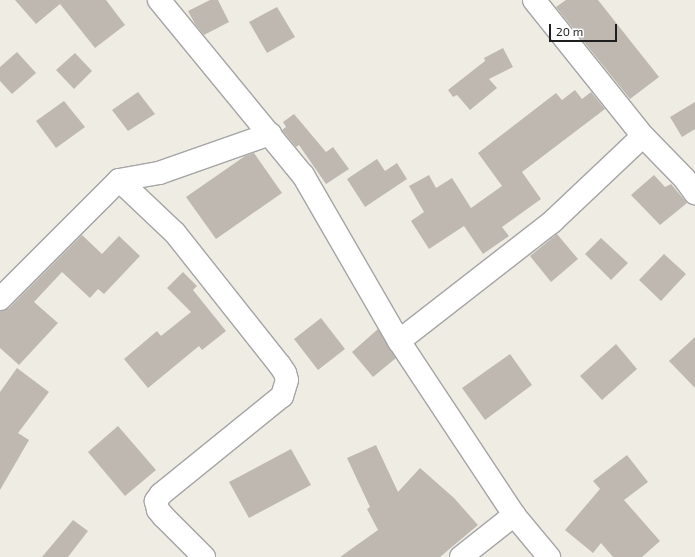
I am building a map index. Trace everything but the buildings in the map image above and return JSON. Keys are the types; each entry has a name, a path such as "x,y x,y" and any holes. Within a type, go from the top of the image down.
{"street":[{"path":"159,0 303,175 399,341 514,515 549,557"},
{"path":"534,0 643,136 691,181"},
{"path":"0,298 119,180 160,173 270,134"},
{"path":"399,341 552,222 643,136"},
{"path":"119,180 175,233 285,373 287,380 282,396 161,494 156,501 158,510 163,516 204,557"},
{"path":"461,557 514,515"}]}
